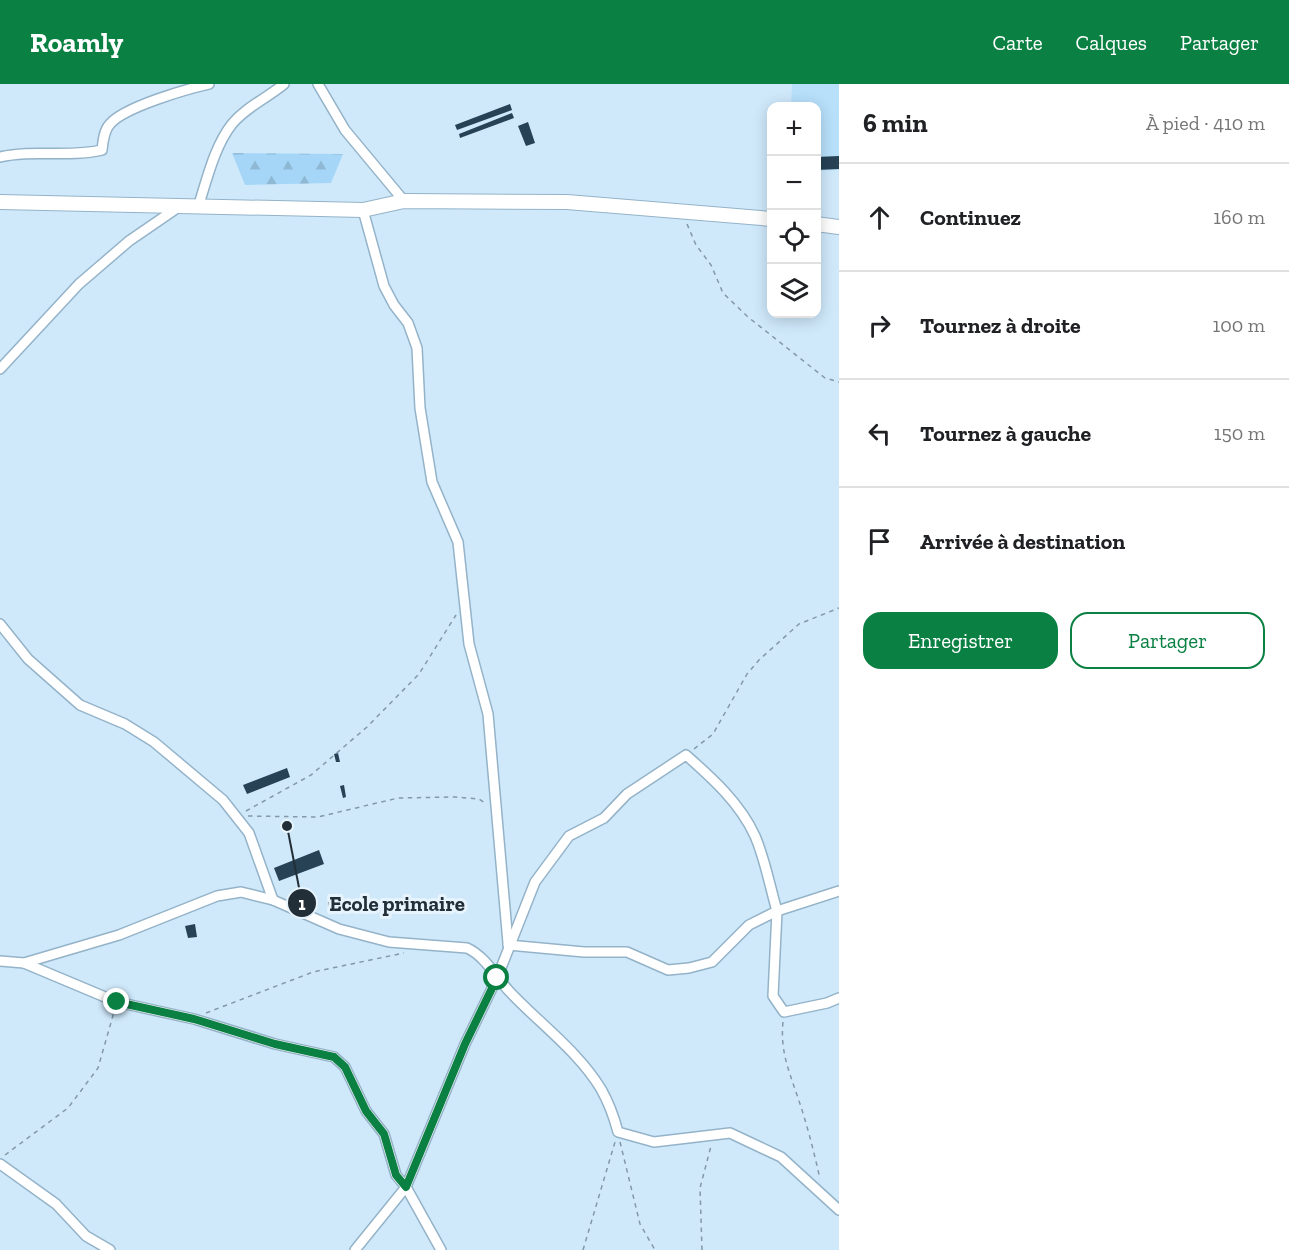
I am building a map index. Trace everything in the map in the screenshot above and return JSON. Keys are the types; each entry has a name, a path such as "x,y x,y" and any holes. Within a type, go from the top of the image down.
{"street":[{"path":"0,157 14,154 77,156 102,150 110,124 119,117 169,95 209,84"},
{"path":"198,207 219,147 232,125 248,109 284,84"},
{"path":"318,84 345,130 404,201"},
{"path":"0,202 363,210 404,201 567,202 767,219"},
{"path":"0,369 79,284 129,241 180,206"},
{"path":"363,210 384,286 394,305 408,323 417,348 420,408 432,482 458,542 469,644 488,714 508,945"},
{"path":"821,225 839,227"},
{"path":"0,624 35,666 80,705 125,724 154,742 238,815 257,850 273,900"},
{"path":"355,1250 406,1187 465,1044 497,978 508,945 535,882 569,836 604,818 627,794 686,755 717,782 741,813 755,837 777,911 773,996 783,1012 827,1003 839,998"},
{"path":"508,945 584,952 627,952 668,970 689,968 712,963 749,925 777,911 839,891"},
{"path":"24,963 119,935 217,896 241,892 273,900 299,914 349,932 390,942 467,948 477,952 497,978 570,1051 600,1087 611,1107 618,1132 654,1142 730,1133 781,1157 839,1210"},
{"path":"0,961 24,963 117,1002 194,1019 264,1042 321,1052 341,1061 352,1078 366,1111 384,1134 396,1175 406,1187 441,1250"},
{"path":"0,1164 56,1204 86,1236 110,1250"}],"path":[{"path":"681,210 696,245 711,265 723,293 754,322 825,378 839,382"},
{"path":"238,815 311,775 367,727 419,674 464,602"},
{"path":"686,755 713,734 747,674 759,660 799,624 839,608"},
{"path":"238,815 318,817 398,798 479,799 495,809"},
{"path":"194,1019 220,1005 313,972 404,953"},
{"path":"0,1158 68,1108 98,1068 117,1002"},
{"path":"783,1012 781,1041 784,1061 815,1152 825,1198"},
{"path":"584,1250 618,1132"},
{"path":"618,1132 640,1224 655,1250"},
{"path":"702,1250 700,1188 715,1133"}],"shaded area":[{"path":"792,84 839,84 839,170 821,171 821,102 791,102"}],"green space":[{"path":"232,153 343,154 331,183 245,185"}],"building":[{"path":"510,104 512,110 457,130 455,125"},
{"path":"512,113 514,118 460,138 459,134"},
{"path":"528,122 535,143 526,146 518,126"},
{"path":"839,156 839,169 821,170 821,157"},
{"path":"338,753 340,762 336,762 334,754"},
{"path":"287,768 290,777 247,794 243,785"},
{"path":"344,785 346,797 343,798 340,786"},
{"path":"319,850 324,864 279,881 274,868"},
{"path":"336,900 338,909 330,911 328,902"},
{"path":"195,924 197,937 188,938 185,926"}],"place":[{"name":"Ecole primaire","path":"287,826"}],"route":[{"path":"117,1002 194,1019 275,1044 321,1052 341,1061 352,1078 366,1111 377,1122 384,1134 396,1175 406,1187 465,1044 497,978"}]}
